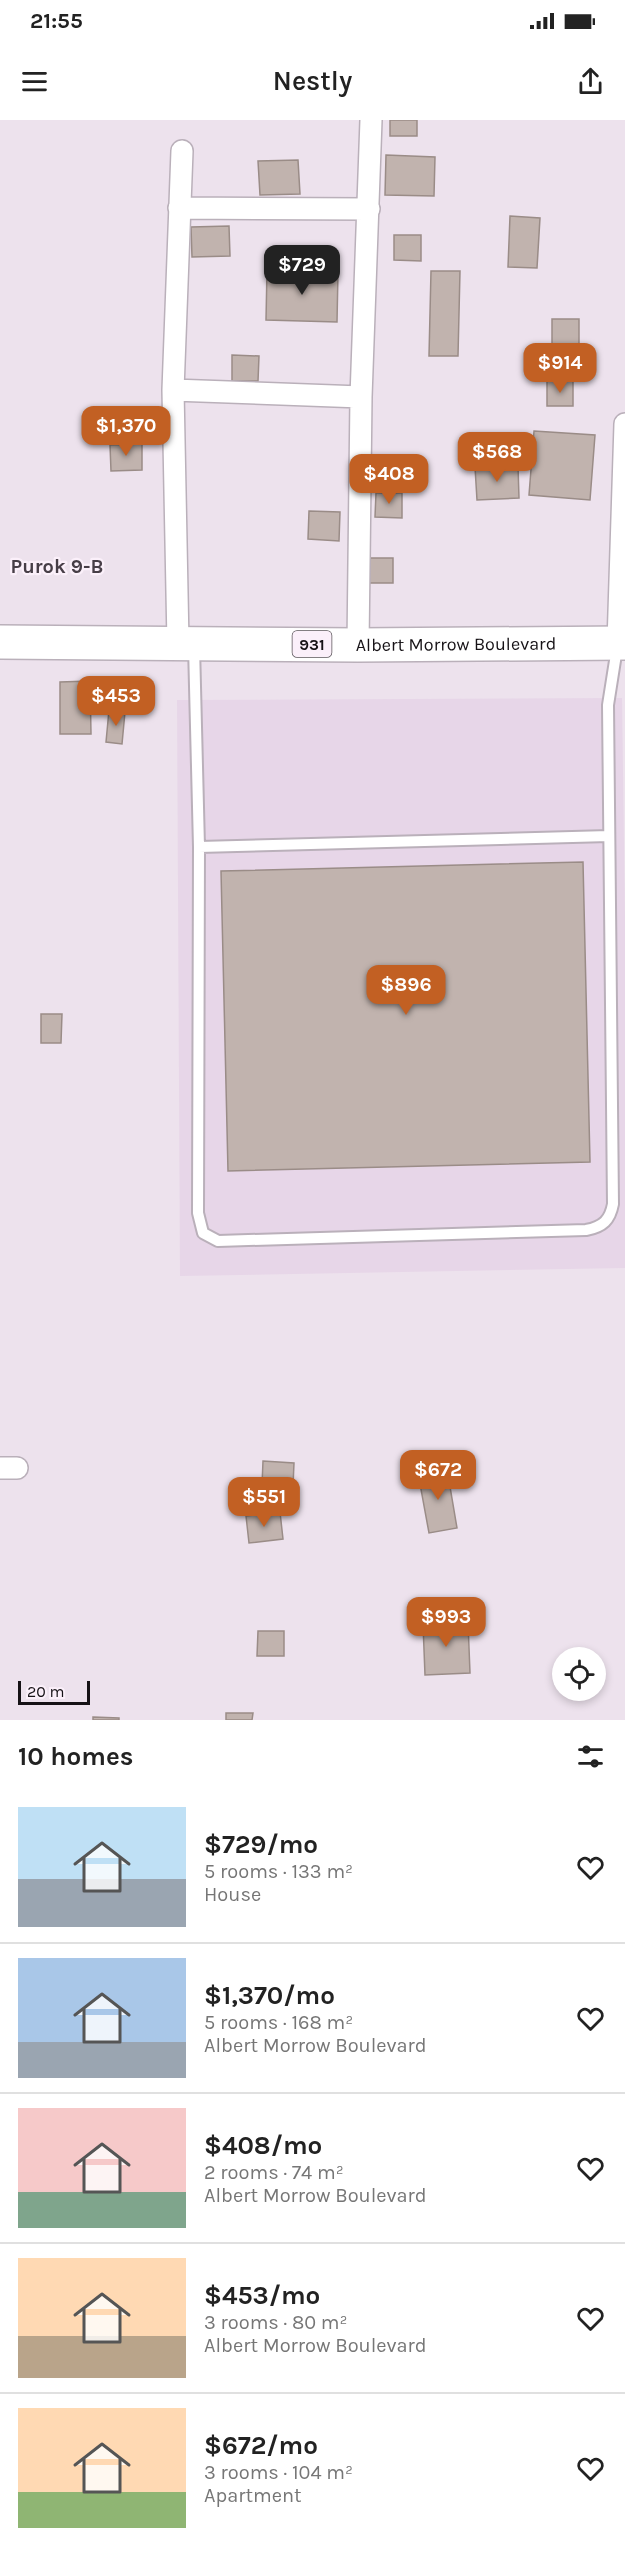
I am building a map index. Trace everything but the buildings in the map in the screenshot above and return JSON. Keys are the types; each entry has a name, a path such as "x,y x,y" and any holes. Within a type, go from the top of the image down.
{"highway":[{"name":"Albert Morrow Boulevard","path":"0,642 358,645 622,643"}],"street":[{"path":"358,645 361,397 371,120"},
{"path":"182,151 173,390 186,643"},
{"path":"179,207 369,209"},
{"path":"173,390 361,397"},
{"path":"622,643 625,424"}],"lane":[{"path":"186,643 199,847 198,1213 203,1233 218,1241 586,1230 604,1224 608,1219 613,1204 608,705 622,643"},
{"path":"199,847 609,836"}],"shaded area":[{"path":"622,698 625,917 625,1268 180,1276 177,700"}],"district":[{"name":"Purok 9-B","path":"57,566"}]}
